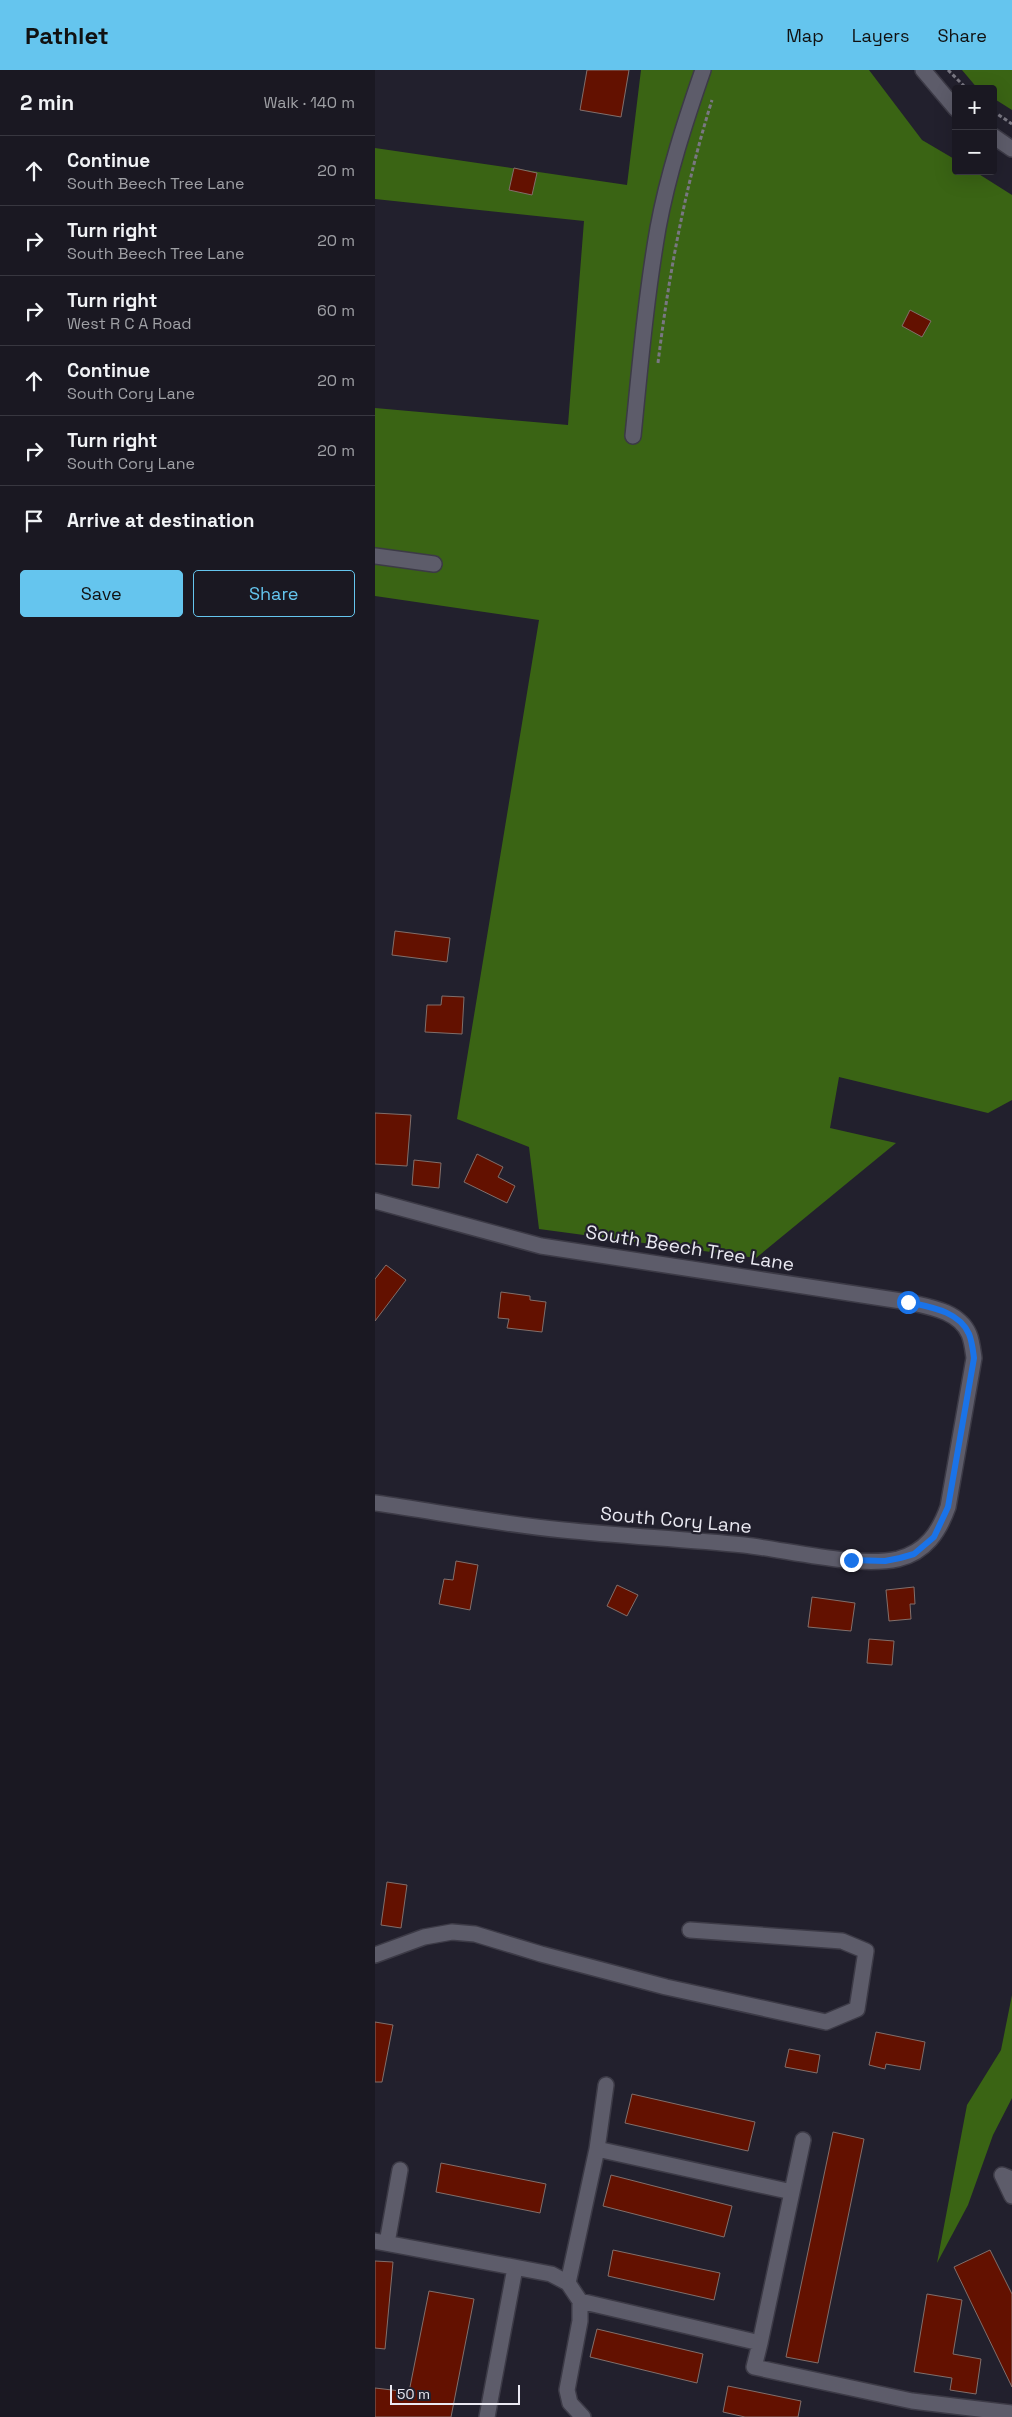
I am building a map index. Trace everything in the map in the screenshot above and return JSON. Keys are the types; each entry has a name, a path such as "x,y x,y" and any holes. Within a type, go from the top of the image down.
{"street":[{"path":"633,436 647,296 659,226 673,162 703,70"},
{"path":"923,70 952,104"},
{"path":"997,139 1012,149"},
{"path":"375,556 434,564"},
{"name":"South Beech Tree Lane","path":"375,1202 541,1246 908,1302 935,1308 959,1321 969,1334 974,1358"},
{"name":"South Cory Lane","path":"375,1503 527,1526 742,1545 871,1561 885,1561 914,1554 934,1537 948,1507 974,1358"},
{"path":"375,1955 424,1936 452,1932 475,1934 541,1954 666,1987 827,2022 857,2010 867,1951 842,1941 690,1930"},
{"path":"568,2283 597,2149 607,2085"},
{"path":"803,2140 754,2367 912,2401 1012,2413"},
{"path":"597,2149 792,2192"},
{"path":"400,2170 381,2242 551,2274 568,2283 580,2301 580,2321 567,2390 570,2403 583,2417"},
{"path":"1012,2179 1002,2175 1012,2196"},
{"path":"487,2417 515,2268"},
{"path":"580,2301 760,2343"}],"path":[{"path":"947,70 963,85"},
{"path":"658,367 666,298 679,220 696,150 712,98"},
{"path":"997,115 1012,124"}],"green space":[{"path":"641,70 869,70 922,140 952,158 952,175 980,175 1012,195 1012,1100 988,1113 839,1077 830,1128 896,1143 756,1258 539,1229 529,1147 457,1119 539,620 375,596 375,408 568,425 584,221 375,199 375,148 627,185"},
{"path":"962,70 1012,70 1012,110 997,101 997,85 975,85"},
{"path":"1012,1995 1012,2098 993,2135 968,2205 937,2263 967,2105 1001,2050"}],"building":[{"path":"587,70 629,70 621,117 580,110"},
{"path":"514,168 537,173 532,195 509,190"},
{"path":"910,310 931,321 922,337 902,326"},
{"path":"395,931 450,938 447,962 392,955"},
{"path":"442,996 464,997 462,1034 425,1032 427,1005 441,1005"},
{"path":"375,1113 411,1115 407,1166 375,1164"},
{"path":"477,1154 503,1167 498,1177 515,1186 507,1203 464,1182"},
{"path":"414,1160 441,1163 439,1188 412,1185"},
{"path":"386,1265 406,1280 375,1321 375,1279"},
{"path":"501,1292 530,1296 530,1300 546,1302 542,1332 507,1328 509,1319 498,1318"},
{"path":"456,1561 478,1565 470,1610 439,1604 444,1579 453,1580"},
{"path":"617,1585 638,1595 627,1616 607,1606"},
{"path":"914,1587 915,1604 910,1604 911,1619 889,1621 886,1590"},
{"path":"812,1597 855,1603 851,1631 808,1627"},
{"path":"869,1639 894,1641 892,1665 867,1663"},
{"path":"387,1882 407,1885 401,1928 381,1925"},
{"path":"375,2022 393,2025 382,2082 375,2082"},
{"path":"876,2032 925,2042 920,2070 886,2064 885,2069 869,2065"},
{"path":"789,2049 820,2055 817,2073 785,2067"},
{"path":"632,2094 755,2122 748,2151 625,2123"},
{"path":"833,2132 864,2139 818,2363 786,2357"},
{"path":"441,2163 546,2184 540,2213 436,2192"},
{"path":"611,2175 732,2206 724,2237 603,2206"},
{"path":"613,2250 720,2273 714,2300 608,2276"},
{"path":"990,2250 1012,2294 1012,2387 954,2267"},
{"path":"375,2261 393,2262 385,2349 375,2348"},
{"path":"429,2291 474,2299 451,2417 375,2417 375,2388 409,2392"},
{"path":"927,2294 962,2300 953,2354 981,2359 976,2394 950,2390 952,2378 914,2372"},
{"path":"597,2329 703,2354 697,2383 590,2357"},
{"path":"728,2386 801,2401 798,2417 745,2417 723,2412"}],"route":[{"path":"851,1560 885,1561 914,1554 934,1537 942,1524 948,1507 974,1358 969,1334 959,1321 935,1308 908,1302"}]}
